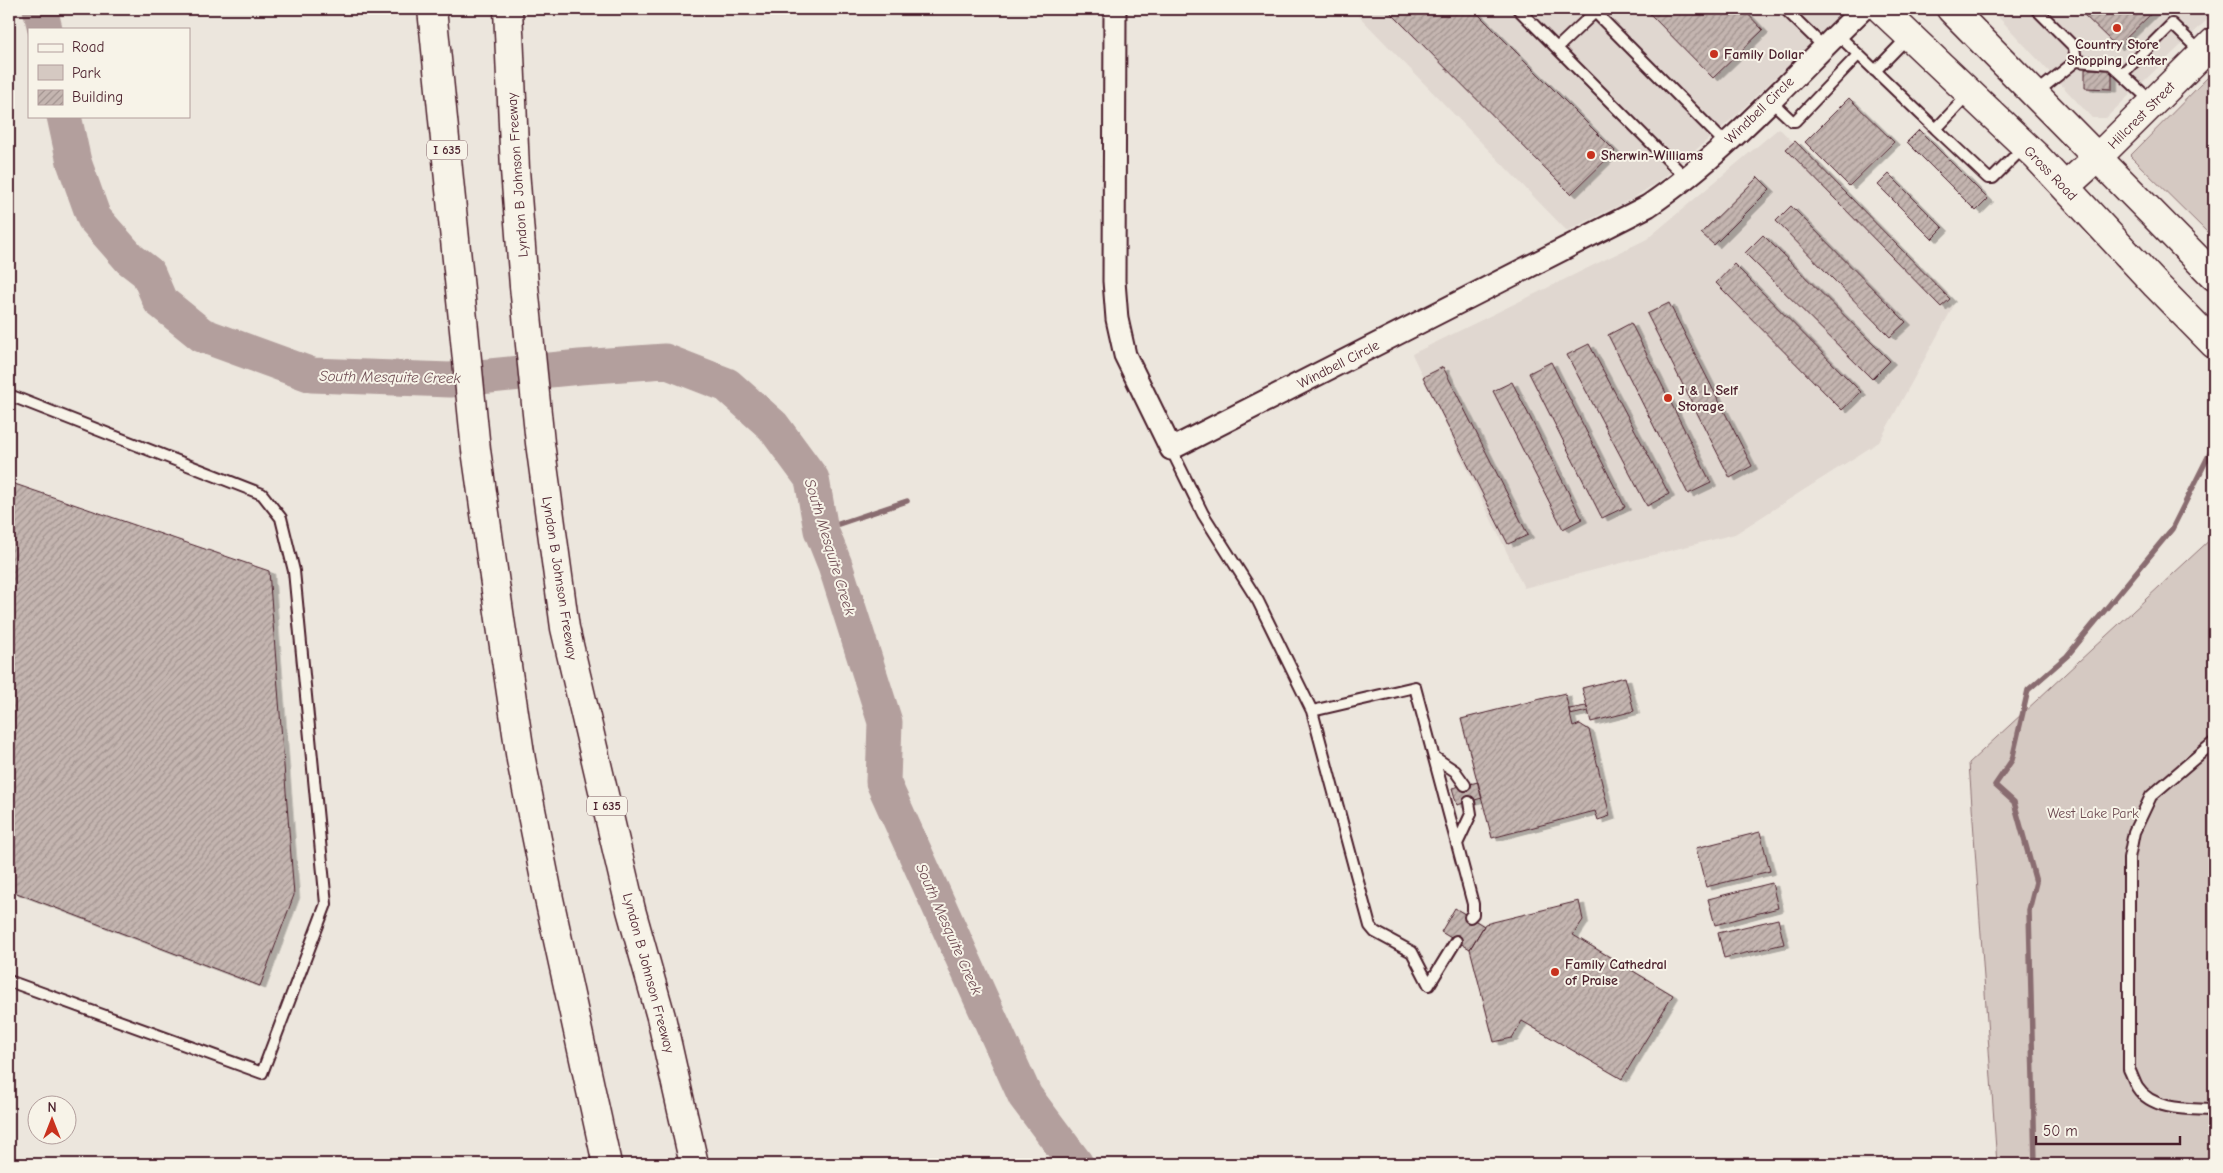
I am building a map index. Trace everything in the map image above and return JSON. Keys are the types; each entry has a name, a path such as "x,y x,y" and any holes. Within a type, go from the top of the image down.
{"main road":[{"name":"I 635","path":"432,9 476,450 521,760 549,899 607,1164"},
{"name":"Lyndon B Johnson Freeway","path":"508,9 524,286 540,443 565,628 631,910 674,1071 694,1164"},
{"name":"Gross Road","path":"1882,9 2066,186 2156,285 2214,344"},
{"path":"1951,9 2214,276"},
{"name":"Hillcrest Street","path":"2066,186 2209,48"},
{"path":"674,1071 700,1164"}],"street":[{"path":"1115,9 1114,281 1117,319 1125,356 1171,449"},
{"name":"Windbell Circle","path":"1171,449 1648,206 1687,178 1770,100 1862,9"}],"lane":[{"path":"1518,9 1687,178"},
{"path":"1785,9 1830,40 1858,55 1988,178 1993,178 2025,146"},
{"path":"2036,9 2074,47 2076,61"},
{"path":"1557,48 1595,10 1725,143"},
{"path":"2122,74 2172,24 2209,48"},
{"path":"1875,71 1910,36"},
{"path":"1770,100 1792,121 1795,121 1858,55"},
{"path":"2036,94 2076,61 2111,64 2153,103"},
{"path":"1936,129 1970,93"},
{"path":"9,395 262,494 280,518 294,572 326,904 262,1074 9,981"},
{"path":"1171,449 1203,514 1258,601 1312,711 1370,926 1375,932 1412,952 1429,985 1456,941"},
{"path":"1312,711 1415,687 1473,904 1473,914 1470,917"},
{"path":"2214,742 2151,796 2134,832 2129,858 2129,1069 2138,1088 2155,1102 2184,1109 2214,1110"},
{"path":"1434,757 1454,771 1464,785"},
{"path":"1457,844 1471,814 1469,802"}],"shaded area":[{"path":"1352,9 1847,9 1733,118 1662,179 1632,199 1567,231"},
{"path":"1991,9 2214,9 2214,13 2106,118 2092,118"},
{"name":"J & L Self Storage","path":"1779,128 1953,307 1879,442 1735,534 1524,588 1412,354 1647,239"}],"green space":[{"path":"2214,71 2214,239 2130,156"},
{"name":"West Lake Park","path":"2214,536 2214,1164 1997,1164 1969,763"}],"building":[{"path":"1387,9 1473,9 1615,151 1571,194"},
{"name":"Family Dollar","path":"1654,9 1743,9 1763,30 1713,78 1649,13"},
{"name":"Country Store Shopping Center","path":"2078,9 2156,9 2117,47"},
{"path":"2085,69 2112,69 2112,89 2085,88"},
{"path":"1849,98 1894,142 1849,186 1805,142"},
{"path":"1919,130 1988,199 1976,211 1907,142"},
{"path":"1795,141 1950,299 1941,307 1786,149"},
{"path":"1889,174 1943,228 1932,239 1878,185"},
{"path":"1758,177 1770,189 1714,245 1701,233"},
{"path":"1791,206 1906,322 1890,337 1776,221"},
{"path":"1763,235 1890,361 1872,379 1745,253"},
{"path":"1734,264 1861,392 1842,410 1716,283"},
{"path":"1669,303 1752,466 1730,478 1647,314"},
{"path":"1631,323 1711,483 1688,494 1608,335"},
{"path":"1589,344 1669,494 1647,506 1567,355"},
{"path":"1551,362 1625,507 1602,518 1529,373"},
{"path":"1443,367 1528,535 1508,544 1423,377"},
{"path":"1512,382 1582,519 1563,529 1493,391"},
{"path":"9,482 269,571 294,895 260,986 9,890"},
{"path":"1625,677 1634,711 1591,722 1582,688"},
{"path":"1565,693 1573,727 1580,724 1589,730 1610,816 1598,820 1595,811 1492,838 1461,719"},
{"path":"1586,706 1588,711 1570,715 1569,709"},
{"path":"1478,782 1482,798 1457,805 1452,788"},
{"path":"1760,832 1770,871 1706,887 1696,848"},
{"path":"1772,883 1778,908 1715,925 1708,899"},
{"name":"Family Cathedral of Praise","path":"1579,901 1583,920 1573,935 1673,995 1622,1079 1522,1021 1512,1038 1494,1042 1470,949 1485,924"},
{"path":"1455,908 1484,926 1470,949 1441,932"},
{"path":"1778,919 1784,944 1724,958 1718,933"}],"waterway":[{"name":"South Mesquite Creek","path":"40,9 45,28"},
{"name":"South Mesquite Creek","path":"64,118 74,162 94,218 130,259 148,273 160,301 202,335 312,375 450,380 580,367 665,361 727,385 773,426 812,479 821,530 835,565 885,722 883,782 1025,1096 1076,1164"},
{"path":"2035,1164 2029,910 2036,882 2014,802 1995,785 2012,760 2028,690 2067,656 2172,529 2214,445"},
{"path":"821,530 907,501"}],"place":[{"name":"Country Store Shopping Center","path":"2117,28"},
{"name":"Family Dollar","path":"1714,54"},
{"name":"Sherwin-Williams","path":"1591,155"},
{"name":"J & L Self Storage","path":"1668,398"},
{"name":"Family Cathedral of Praise","path":"1555,972"}]}
